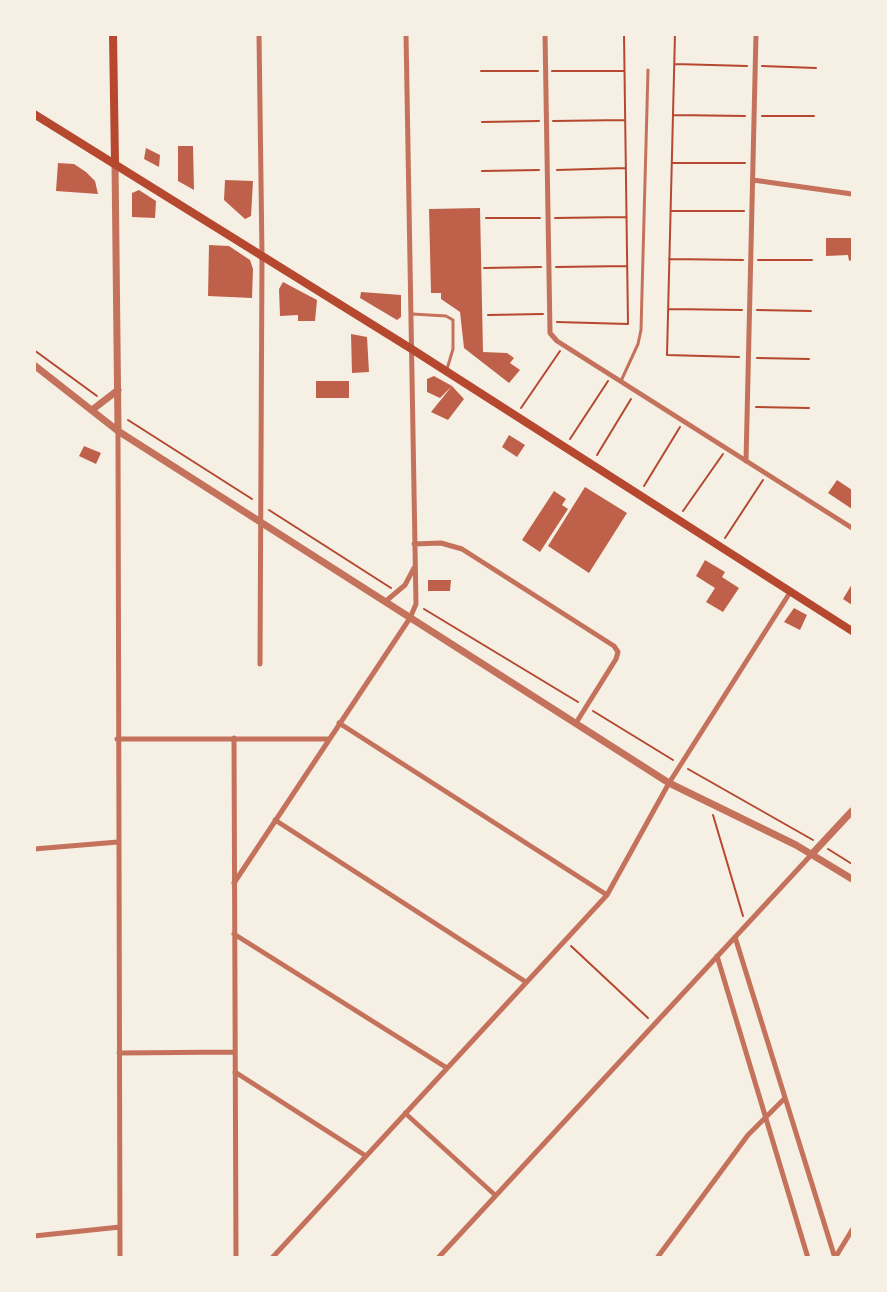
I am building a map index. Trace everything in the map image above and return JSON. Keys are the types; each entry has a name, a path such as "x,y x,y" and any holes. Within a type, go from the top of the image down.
{"main road":[{"path":"113,34 115,162"},
{"path":"34,114 115,162 410,348 852,631"}],"street":[{"path":"260,34 262,255 260,664"},
{"path":"234,883 410,618 416,604 406,34"},
{"path":"545,34 548,322 550,333 564,345 612,376 852,528"},
{"path":"746,461 756,34"},
{"path":"115,162 118,390 117,739 120,1257"},
{"path":"753,180 852,194"},
{"path":"34,365 118,431 669,783 812,854 852,879"},
{"path":"92,410 118,390"},
{"path":"414,544 441,543 462,549 614,646 618,652 616,660 576,723"},
{"path":"386,601 398,592 410,577 414,567"},
{"path":"272,1257 607,895 669,783 791,591"},
{"path":"339,723 607,895"},
{"path":"234,738 236,1257"},
{"path":"117,739 328,739"},
{"path":"438,1257 852,811"},
{"path":"275,820 526,982"},
{"path":"34,849 118,842"},
{"path":"234,934 447,1068"},
{"path":"735,937 835,1257"},
{"path":"717,956 808,1257"},
{"path":"119,1053 235,1052"},
{"path":"235,1072 366,1156"},
{"path":"657,1257 748,1135 764,1116 785,1098"},
{"path":"405,1113 495,1195"},
{"path":"34,1236 120,1227"},
{"path":"835,1257 852,1230"}],"lane":[{"path":"621,381 639,344 641,330 648,70"},
{"path":"410,314 446,316 453,320 453,349 446,371"}],"path":[{"path":"548,322 628,324 624,34"},
{"path":"675,34 667,355 809,359"},
{"path":"674,64 816,68"},
{"path":"673,115 814,116"},
{"path":"672,162 754,163"},
{"path":"670,211 753,211"},
{"path":"669,259 812,260"},
{"path":"668,309 811,311"},
{"path":"489,315 548,314"},
{"path":"516,415 564,345"},
{"path":"34,350 105,402"},
{"path":"565,447 612,376"},
{"path":"592,464 636,391"},
{"path":"747,407 809,408"},
{"path":"118,414 398,592"},
{"path":"639,494 684,422"},
{"path":"678,519 726,449"},
{"path":"721,546 767,474"},
{"path":"416,604 852,864"},
{"path":"709,804 746,925"},
{"path":"565,940 654,1024"}],"building":[{"path":"178,146 193,146 194,190 178,181"},
{"path":"146,148 160,155 159,167 144,159"},
{"path":"58,163 74,164 86,172 95,181 98,194 56,191"},
{"path":"225,180 253,181 251,216 245,219 224,200"},
{"path":"139,190 156,201 155,218 132,217 132,193"},
{"path":"480,208 483,352 507,353 514,358 510,363 520,370 509,383 464,348 460,312 441,299 441,293 431,293 429,209"},
{"path":"826,238 852,238 852,260 849,261 848,255 826,256"},
{"path":"209,245 229,246 250,260 253,269 252,298 208,296"},
{"path":"283,282 317,300 315,321 298,321 298,315 280,316 279,289"},
{"path":"361,292 401,295 401,317 397,320 360,298"},
{"path":"351,334 367,337 369,372 352,373"},
{"path":"434,376 452,386 440,398 427,392 427,379"},
{"path":"316,381 349,381 349,398 316,398"},
{"path":"452,386 464,399 448,420 431,412"},
{"path":"509,435 525,445 517,457 502,447"},
{"path":"84,446 101,453 96,464 79,456"},
{"path":"837,480 852,490 852,509 828,493"},
{"path":"585,487 627,513 589,573 548,546"},
{"path":"554,491 566,499 562,505 568,509 540,552 522,540"},
{"path":"705,560 725,572 722,577 739,588 723,612 706,602 715,588 696,576"},
{"path":"428,580 451,580 450,591 428,591"},
{"path":"852,584 852,605 843,599"},
{"path":"794,608 807,615 800,630 784,622"}]}
